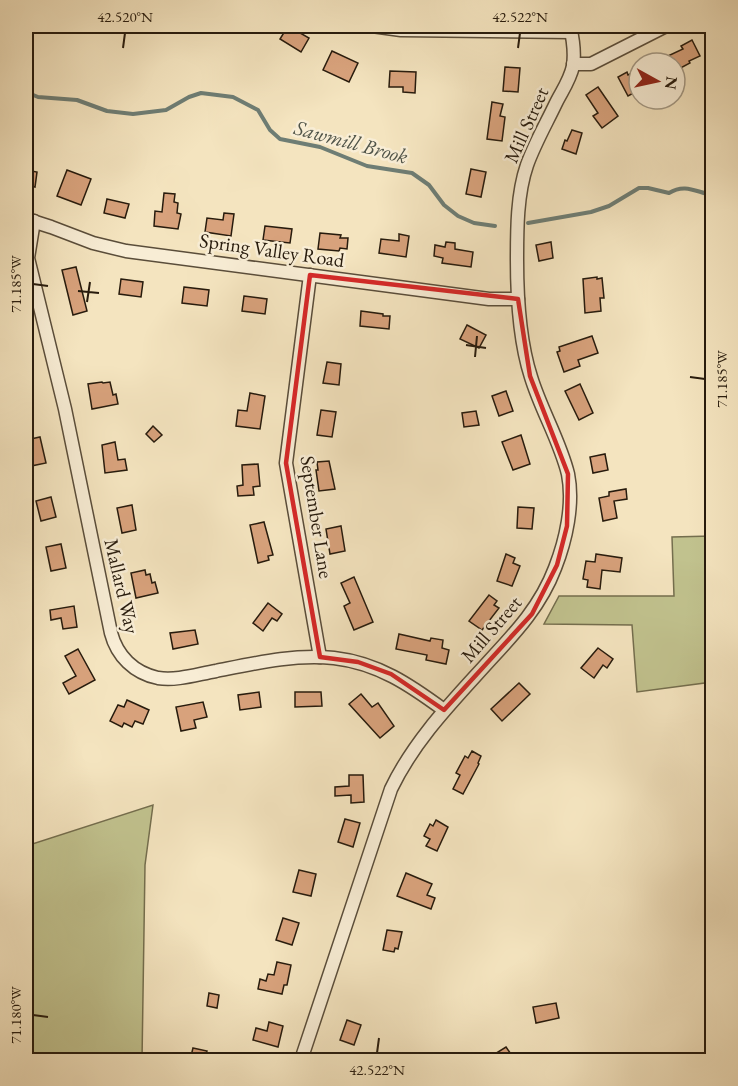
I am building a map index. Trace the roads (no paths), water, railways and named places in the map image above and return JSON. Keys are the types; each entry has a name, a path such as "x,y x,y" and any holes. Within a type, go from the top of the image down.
{"street":[{"path":"372,26 401,30 571,29"},
{"path":"573,64 591,64 666,26"},
{"name":"Mill Street","path":"301,1060 392,789 424,733 532,614 552,578 561,553 567,526 570,491 568,474 530,376 518,299 517,240 524,174 537,141 568,80 573,64 571,29"},
{"name":"Spring Valley Road","path":"30,220 116,249 487,299 518,299"},
{"name":"Mallard Way","path":"30,220 28,258 65,409 111,633 120,655 138,670 166,679 270,660 320,657 358,662 391,674 444,710"},
{"name":"September Lane","path":"310,275 286,463 320,657"}],"waterway":[{"name":"Sawmill Brook","path":"26,92 38,97 77,100 107,111 133,114 166,110 201,93 233,97 258,110 270,130 280,139 320,147 367,166 412,173 429,185 444,205 458,216 474,223 495,226"},
{"name":"Sawmill Brook","path":"528,223 591,212 609,206 639,188 669,193 685,188 712,195"}]}
